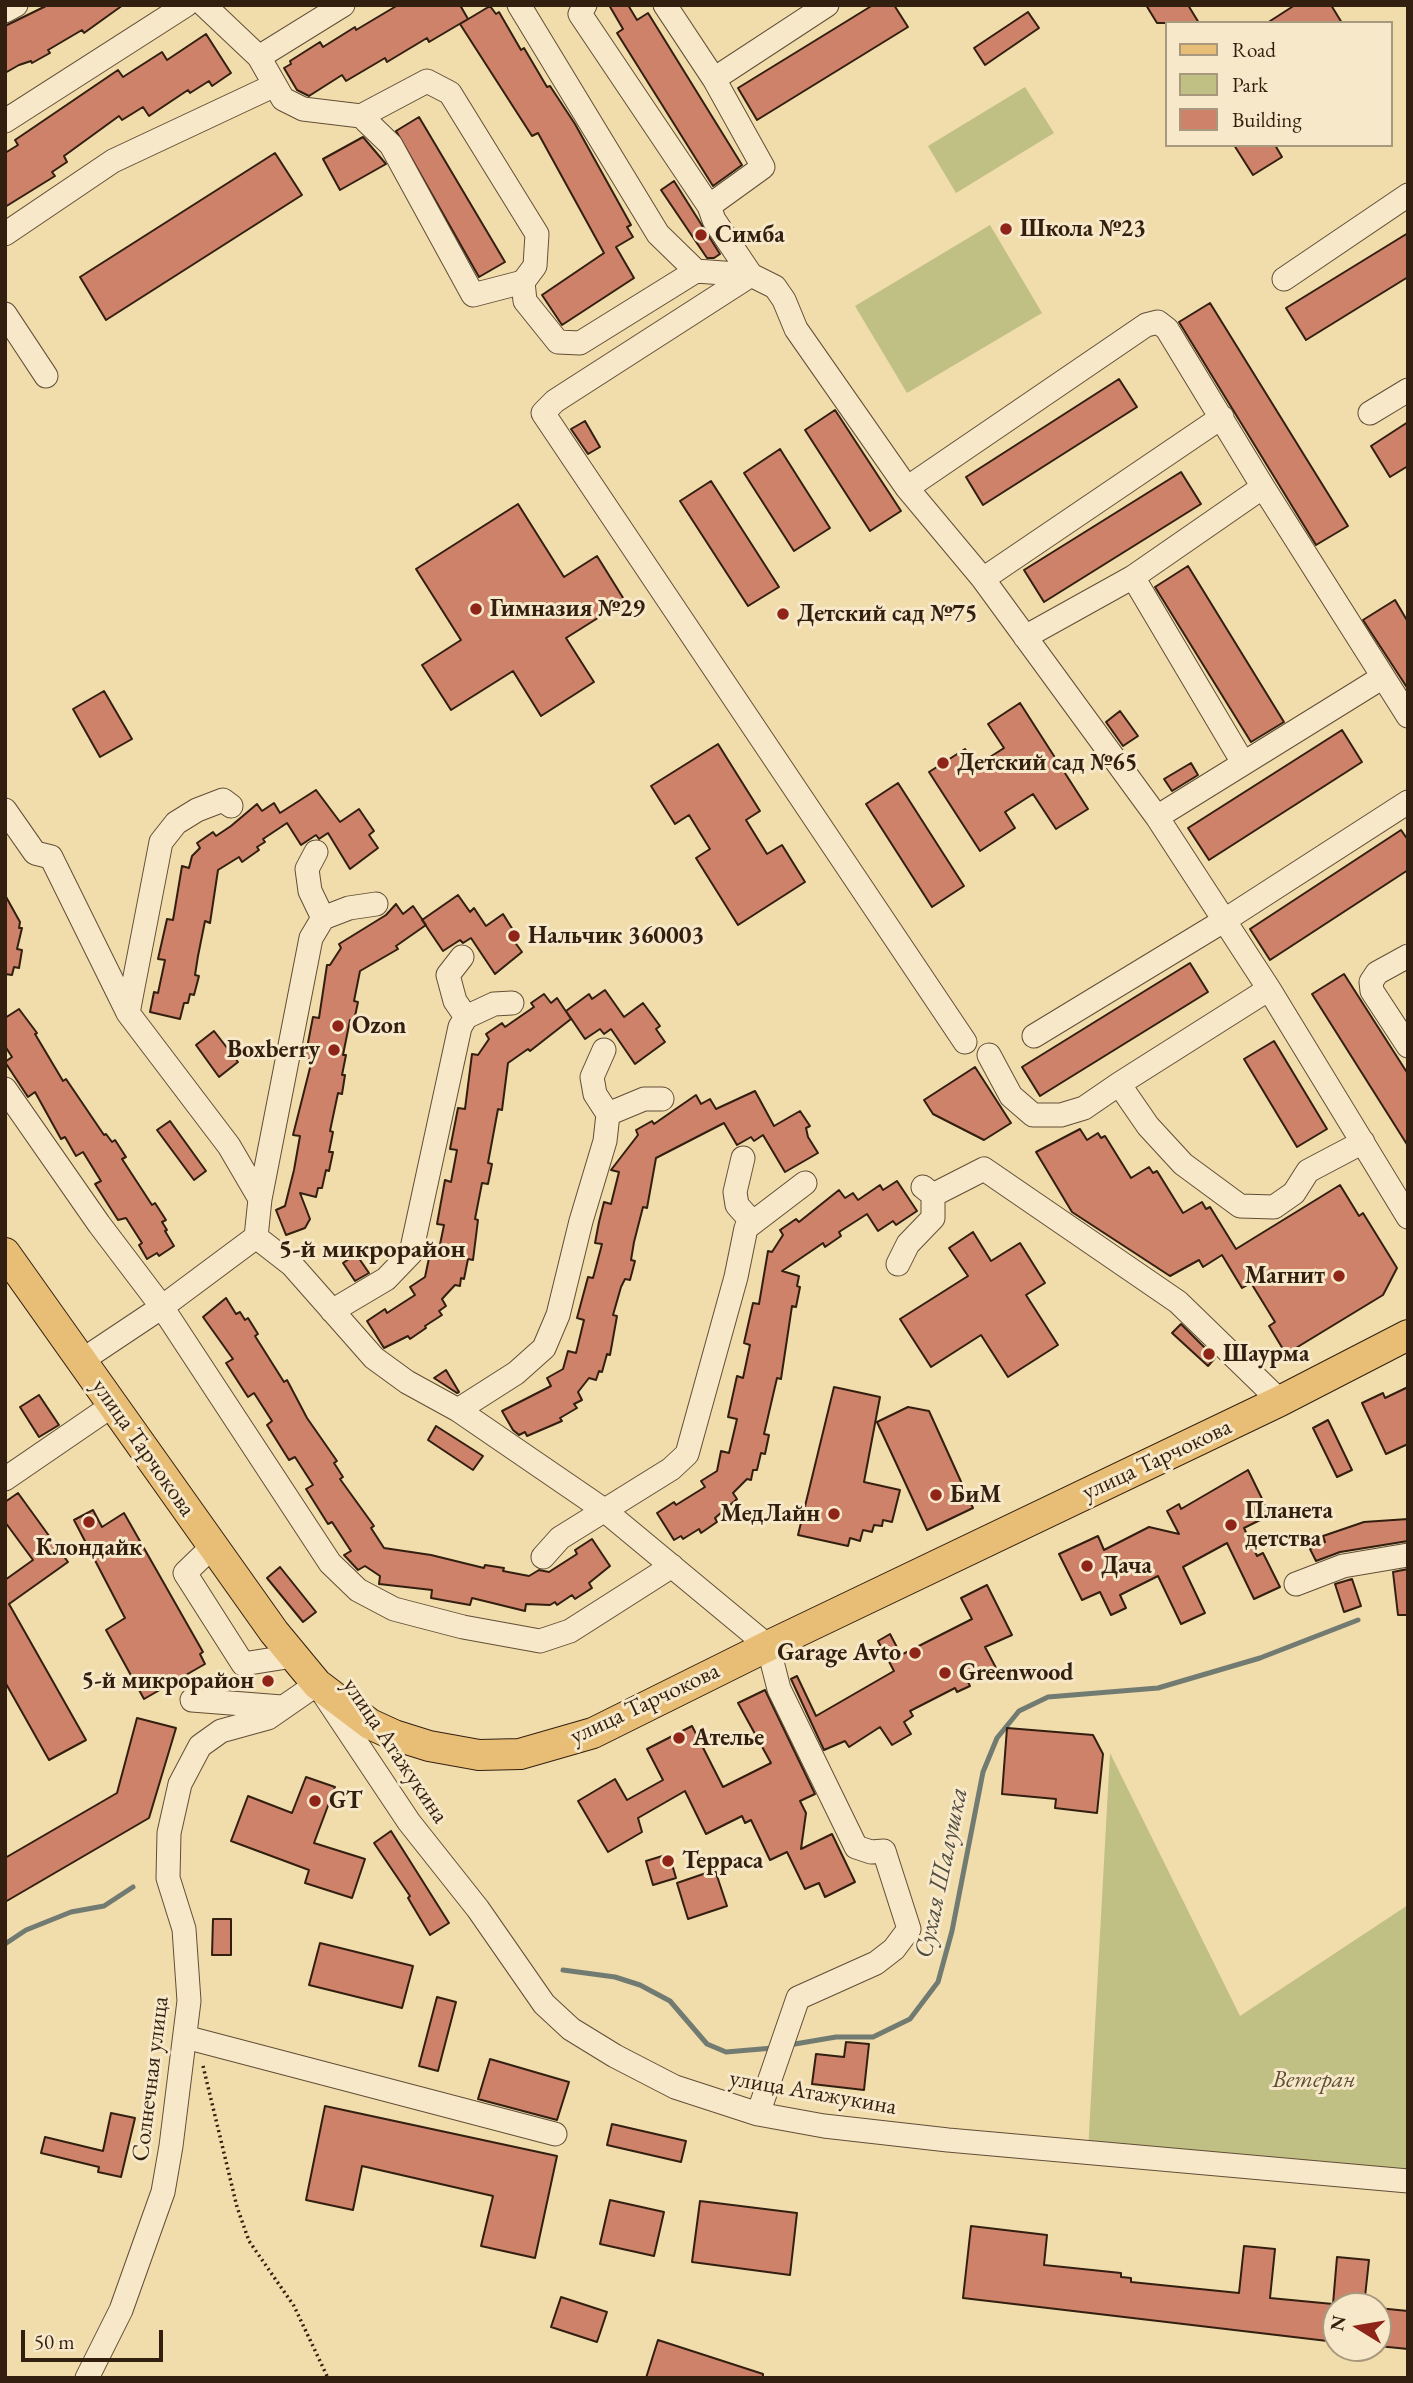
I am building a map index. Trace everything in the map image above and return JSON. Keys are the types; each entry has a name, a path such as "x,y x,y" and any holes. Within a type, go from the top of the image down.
{"main road":[{"name":"улица Тарчокова","path":"5,1253 213,1546 293,1656 317,1684 370,1724 394,1735 461,1753 520,1754 593,1733 768,1646 1280,1401 1408,1335"}],"street":[{"path":"5,12 16,5"},
{"path":"5,121 187,5"},
{"path":"204,5 259,57 283,99 303,109 360,116 428,81 450,93 537,233 535,266 523,282 473,295 391,145 360,116"},
{"path":"259,57 342,5"},
{"path":"519,5 658,234 696,271"},
{"path":"585,5 580,15 709,206 713,219 751,275"},
{"path":"665,5 714,79 763,167 709,206"},
{"path":"714,79 827,5"},
{"path":"5,234 113,161 275,85"},
{"path":"1284,279 1408,195"},
{"path":"523,282 524,301 558,342 580,343 696,271 751,275 780,293 796,329 907,488 983,579 1157,817 1225,919 1363,1142 1404,1203"},
{"path":"751,275 555,401 543,413 964,1042"},
{"path":"5,314 46,376"},
{"path":"907,488 1146,325 1158,322 1167,329 1408,716"},
{"path":"1370,413 1408,390"},
{"path":"983,579 1222,417"},
{"path":"1025,637 1133,577 1263,487"},
{"path":"1133,577 1242,761"},
{"path":"1157,817 1242,761 1383,677"},
{"path":"128,1013 161,842 176,823 197,810 223,800 231,806"},
{"path":"1034,1036 1225,919 1408,802"},
{"path":"5,810 35,853 51,857 128,1013 229,1146 260,1199"},
{"path":"316,852 307,869 310,891 323,918"},
{"path":"81,1361 162,1307 257,1237 260,1199 312,938 323,918 349,908 376,904"},
{"path":"1408,956 1377,973 1371,982 1372,991 1408,1046"},
{"path":"462,957 448,975 456,1001 466,1017"},
{"path":"989,1055 1011,1096 1033,1115 1061,1115 1084,1108 1269,989"},
{"path":"332,1311 386,1279 411,1253 447,1075 460,1027 466,1017 494,1004 512,1003"},
{"path":"458,1410 516,1373 544,1348 558,1315 605,1141 608,1114 595,1094 592,1077 604,1050"},
{"path":"1119,1084 1148,1126 1183,1164 1240,1206 1274,1207 1294,1193 1308,1171 1363,1142"},
{"path":"5,1089 99,1224 162,1307 330,1563 358,1590 394,1609 463,1628 540,1641 570,1631 672,1566"},
{"path":"608,1114 644,1099 662,1099"},
{"path":"743,1158 735,1192 737,1205 753,1223"},
{"path":"898,1264 908,1244 933,1218 927,1190 984,1169 1178,1302 1280,1401"},
{"path":"543,1557 560,1538 671,1469 687,1454 736,1277 746,1228 805,1183"},
{"path":"257,1237 292,1265 374,1358 407,1382 458,1410 604,1510 768,1646 779,1689 856,1847 871,1852 884,1851 909,1929 894,1949 876,1963 798,1998 788,2020 780,2054 758,2114"},
{"path":"5,1479 113,1405"},
{"path":"213,1546 185,1573 243,1664 293,1656"},
{"path":"1296,1584 1343,1566 1408,1555"},
{"name":"Солнечная улица","path":"86,2378 121,2310 163,2192 190,2038 184,1929 168,1878 169,1833 180,1784 200,1745 221,1731 268,1718 317,1684"},
{"name":"улица Атажукина","path":"317,1684 410,1822 478,1909 530,1987 551,2011 615,2056 659,2079 718,2103 758,2114 824,2126 948,2140 1408,2181"},
{"path":"192,1700 282,1707"},
{"path":"190,2038 366,2081 555,2134"}],"path":[{"path":"190,2038 211,2091 237,2207 249,2241 294,2306 328,2378"}],"green space":[{"path":"1025,87 1054,133 956,193 928,146"},
{"path":"990,225 1042,313 907,393 855,306"},
{"name":"Ветеран","path":"1110,1753 1240,2016 1408,1905 1408,2181 1088,2152"}],"building":[{"path":"48,5 123,5 84,33 82,30 48,50 50,53 5,73 5,26"},
{"path":"398,5 460,5 468,19 429,42 427,38 387,62 385,58 346,81 342,75 309,96 297,90 284,68 291,64 290,61 320,42 323,47"},
{"path":"609,5 628,5 637,20 648,13 742,165 713,186 617,33 623,29"},
{"path":"873,5 894,5 908,27 757,120 738,88"},
{"path":"1146,5 1188,5 1198,21 1164,21 1157,23"},
{"path":"1295,5 1331,5 1341,21 1270,21"},
{"path":"490,6 496,14 499,12 521,50 524,48 547,87 550,86 575,124 631,225 627,227 633,237 616,247 634,278 562,325 542,295 604,253 538,133 532,136 460,24"},
{"path":"1028,12 1039,28 985,65 974,48"},
{"path":"206,34 231,73 212,86 209,81 190,93 188,90 149,116 143,107 122,120 119,116 64,156 67,162 52,172 55,176 5,207 5,153 18,145 15,140 118,70 123,77 162,52 167,60"},
{"path":"419,117 505,262 479,277 396,131"},
{"path":"363,137 386,164 340,190 323,159"},
{"path":"1235,147 1276,147 1282,157 1253,175"},
{"path":"275,153 302,195 106,320 80,277"},
{"path":"674,181 720,254 714,258 707,258 661,190"},
{"path":"1408,233 1408,277 1306,340 1286,308"},
{"path":"1210,303 1348,526 1316,545 1179,322"},
{"path":"1119,379 1137,407 983,505 966,477"},
{"path":"835,410 901,511 870,531 805,430"},
{"path":"585,421 600,447 588,454 571,429"},
{"path":"1408,422 1408,466 1390,477 1371,446"},
{"path":"780,449 830,528 794,551 744,473"},
{"path":"1181,472 1201,504 1044,602 1024,570"},
{"path":"711,481 779,587 748,606 680,501"},
{"path":"518,504 564,577 597,556 625,601 566,638 594,682 541,716 513,671 451,710 422,665 461,640 416,569"},
{"path":"1188,566 1284,722 1251,742 1155,587"},
{"path":"1395,600 1408,622 1408,689 1363,620"},
{"path":"104,691 132,739 100,757 73,709"},
{"path":"1020,703 1088,809 1056,829 1033,794 1005,812 1015,828 980,851 929,772 965,749 976,766 1004,748 988,724"},
{"path":"1120,711 1138,736 1123,746 1106,722"},
{"path":"1342,730 1362,762 1209,860 1188,828"},
{"path":"718,744 760,811 746,820 767,854 782,845 805,882 738,925 696,858 710,849 689,815 675,824 651,786"},
{"path":"1191,763 1198,775 1172,791 1164,779"},
{"path":"898,783 964,886 932,907 866,804"},
{"path":"316,790 340,822 359,809 374,831 369,835 378,848 350,869 328,833 319,839 316,835 301,845 287,823 263,839 265,842 257,847 259,850 242,862 239,857 218,870 210,923 205,921 198,956 195,975 199,976 194,995 190,994 188,1003 184,1003 180,1019 150,1012 154,992 158,993 165,960 158,959 167,919 173,920 182,866 189,868 192,856 200,848 197,843 213,832 216,836 257,804 262,811 274,803 280,813"},
{"path":"1401,830 1408,840 1408,870 1270,960 1250,929"},
{"path":"5,895 20,922 19,928 22,928 17,949 22,950 19,968 14,967 12,975 5,974"},
{"path":"458,895 470,912 474,908 486,926 503,914 518,938 514,941 522,952 495,974 471,938 463,943 460,940 443,951 422,920"},
{"path":"396,904 403,914 413,906 426,925 396,946 398,949 360,971 354,1001 358,1002 354,1021 350,1020 343,1055 346,1055 342,1094 338,1093 330,1131 333,1132 329,1152 333,1152 329,1171 326,1170 322,1188 318,1188 316,1197 300,1193 310,1219 305,1228 286,1235 276,1210 285,1206 294,1170 300,1136 293,1135 312,1060 305,1058 313,1017 319,1018 327,965 330,965 341,948 339,944 386,915"},
{"path":"1190,963 1208,992 1040,1096 1022,1067"},
{"path":"1344,974 1408,1074 1408,1146 1312,994"},
{"path":"605,990 624,1017 643,1003 660,1026 656,1029 665,1042 635,1064 611,1029 604,1034 600,1029 585,1039 566,1011 589,994 592,999"},
{"path":"544,994 551,1003 557,998 571,1019 530,1051 528,1049 508,1063 502,1110 498,1109 488,1163 492,1164 488,1184 482,1183 475,1219 478,1220 473,1260 468,1259 460,1286 455,1285 442,1299 446,1306 439,1311 442,1315 410,1339 408,1336 384,1348 367,1321 385,1309 387,1313 415,1295 410,1287 425,1277 429,1258 437,1259 444,1225 437,1224 445,1180 451,1182 457,1150 450,1149 458,1108 465,1109 472,1054 478,1055 489,1039 486,1034 502,1023 505,1027 534,1007 531,1003"},
{"path":"19,1009 37,1033 35,1034 63,1081 66,1079 104,1135 112,1142 115,1140 126,1157 122,1159 152,1205 155,1203 166,1220 162,1222 174,1246 159,1256 157,1253 147,1259 139,1245 142,1243 126,1218 118,1220 95,1184 101,1181 83,1152 76,1156 65,1137 61,1139 35,1092 28,1097 5,1062 12,1057 5,1046 5,1018"},
{"path":"214,1031 238,1062 219,1077 196,1045"},
{"path":"1274,1041 1327,1129 1297,1147 1244,1059"},
{"path":"975,1067 1011,1123 984,1140 933,1114 924,1100"},
{"path":"755,1091 774,1126 800,1111 810,1126 806,1128 808,1137 818,1153 785,1172 763,1135 754,1141 751,1137 737,1145 724,1123 656,1158 647,1208 643,1207 634,1242 631,1260 635,1261 630,1280 625,1279 621,1287 613,1315 617,1316 610,1355 607,1354 602,1372 599,1371 596,1380 589,1378 578,1392 582,1400 574,1404 577,1408 560,1418 562,1421 527,1436 525,1432 519,1435 502,1411 551,1386 547,1378 563,1369 568,1351 576,1353 584,1320 577,1318 588,1277 593,1278 602,1244 595,1243 599,1222 604,1202 611,1204 619,1172 611,1170 638,1135 636,1130 652,1121 654,1124 696,1095 701,1104 710,1099 716,1109"},
{"path":"170,1121 206,1171 194,1180 157,1130"},
{"path":"1080,1129 1087,1140 1098,1133 1101,1138 1105,1136 1131,1178 1149,1167 1153,1173 1157,1171 1183,1213 1202,1202 1206,1209 1210,1207 1236,1249 1340,1185 1359,1216 1363,1213 1397,1268 1383,1295 1286,1354 1269,1326 1275,1322 1251,1283 1242,1288 1222,1255 1203,1267 1199,1260 1170,1276 1072,1212 1036,1152"},
{"path":"897,1181 917,1211 896,1225 893,1221 878,1231 867,1214 839,1232 841,1236 825,1247 823,1243 782,1271 799,1276 797,1286 800,1287 796,1307 792,1306 781,1379 777,1378 764,1434 769,1435 765,1454 761,1453 757,1470 753,1470 751,1480 747,1479 733,1493 737,1499 715,1518 717,1522 701,1533 699,1529 683,1539 681,1536 674,1540 657,1513 705,1487 701,1481 717,1471 721,1451 729,1453 737,1419 728,1417 737,1376 743,1378 750,1345 744,1343 753,1303 759,1304 768,1251 772,1252 783,1235 780,1230 796,1219 799,1222 839,1190 845,1198 853,1193 858,1200 880,1185 883,1190"},
{"path":"973,1232 991,1261 1020,1243 1045,1283 1026,1295 1058,1345 1008,1377 981,1335 931,1367 900,1319 968,1276 949,1248"},
{"path":"356,1254 369,1273 355,1281 343,1263"},
{"path":"226,1298 236,1314 240,1312 245,1320 248,1318 258,1334 255,1336 284,1382 287,1380 307,1418 337,1461 334,1463 343,1477 340,1479 374,1526 371,1528 384,1548 431,1555 484,1568 485,1565 504,1568 503,1571 529,1576 539,1570 549,1572 577,1554 575,1550 592,1539 610,1566 589,1583 592,1588 575,1599 572,1595 557,1605 555,1602 550,1605 526,1604 525,1611 472,1598 470,1605 431,1598 432,1590 379,1584 380,1576 365,1566 358,1570 344,1555 351,1551 332,1522 328,1524 306,1489 313,1485 295,1457 289,1460 267,1425 272,1421 254,1393 248,1397 226,1363 233,1359 203,1317"},
{"path":"1181,1324 1215,1358 1208,1366 1172,1333"},
{"path":"446,1370 459,1392 434,1378"},
{"path":"834,1387 880,1397 864,1482 900,1490 892,1522 883,1520 882,1526 874,1525 872,1532 863,1530 860,1541 850,1538 848,1546 798,1535"},
{"path":"1408,1387 1408,1444 1386,1454 1362,1403 1383,1393 1385,1398"},
{"path":"39,1395 59,1425 39,1437 20,1407"},
{"path":"908,1407 929,1411 973,1508 927,1530 877,1422"},
{"path":"1328,1420 1352,1470 1337,1477 1313,1428"},
{"path":"436,1426 483,1456 473,1470 428,1440"},
{"path":"1248,1470 1270,1515 1244,1528 1257,1556 1263,1553 1280,1587 1254,1599 1227,1543 1183,1567 1205,1613 1181,1624 1158,1576 1120,1595 1126,1608 1111,1615 1100,1592 1082,1600 1059,1554 1098,1536 1104,1550 1149,1527 1179,1534 1167,1511 1179,1504 1181,1509"},
{"path":"18,1493 68,1562 9,1604 86,1740 49,1760 5,1682 5,1580 33,1560 5,1522 5,1502"},
{"path":"93,1510 102,1527 124,1513 203,1652 200,1654 205,1664 144,1699 106,1630 125,1618 74,1520"},
{"path":"1408,1519 1408,1541 1340,1552 1316,1561 1310,1549 1325,1542 1323,1536 1364,1522"},
{"path":"280,1567 316,1612 303,1622 267,1578"},
{"path":"1408,1569 1408,1615 1398,1615 1393,1572"},
{"path":"1352,1579 1361,1606 1344,1612 1335,1584"},
{"path":"987,1585 1012,1635 985,1647 996,1668 968,1682 970,1686 957,1692 955,1688 910,1711 913,1716 904,1722 911,1734 892,1745 880,1727 849,1747 845,1741 824,1750 791,1679 797,1676 816,1716 894,1671 878,1641 890,1634 901,1655 972,1619 961,1598"},
{"path":"765,1690 815,1794 800,1801 806,1813 801,1849 832,1834 855,1882 825,1897 819,1883 805,1889 787,1852 770,1860 751,1820 745,1823 742,1816 706,1834 685,1791 638,1818 642,1832 608,1852 578,1801 615,1779 627,1800 663,1780 647,1749 692,1726 723,1787 771,1763 738,1703"},
{"path":"137,1718 176,1728 149,1818 5,1902 5,1858 117,1793"},
{"path":"1007,1728 1093,1735 1103,1754 1097,1813 1055,1808 1056,1799 1002,1794"},
{"path":"306,1777 335,1787 314,1843 365,1859 352,1898 305,1883 309,1870 231,1841 248,1796 292,1813"},
{"path":"391,1831 449,1923 430,1935 408,1898 410,1896 374,1843"},
{"path":"669,1854 676,1878 653,1885 646,1861"},
{"path":"715,1870 727,1906 688,1919 677,1883"},
{"path":"213,1919 231,1919 231,1955 212,1955"},
{"path":"320,1943 413,1966 402,2008 309,1985"},
{"path":"437,1997 456,2002 438,2071 419,2066"},
{"path":"846,2042 869,2044 864,2090 812,2084 816,2054 844,2057"},
{"path":"490,2059 569,2082 557,2120 478,2099"},
{"path":"325,2106 557,2156 535,2258 481,2246 493,2196 362,2166 353,2210 306,2200"},
{"path":"111,2113 135,2118 121,2177 98,2172 99,2167 41,2153 45,2137 103,2151"},
{"path":"612,2124 686,2141 681,2162 607,2145"},
{"path":"610,2200 664,2212 654,2256 600,2244"},
{"path":"700,2201 797,2213 790,2275 692,2262"},
{"path":"971,2226 1047,2235 1044,2265 1121,2273 1121,2277 1131,2278 1131,2282 1239,2293 1244,2246 1275,2249 1270,2298 1322,2303 1322,2340 963,2298"},
{"path":"1337,2257 1369,2260 1366,2292 1334,2292"},
{"path":"561,2297 607,2312 597,2342 551,2327"},
{"path":"1392,2309 1408,2311 1408,2349 1392,2347"},
{"path":"658,2340 763,2374 763,2378 646,2378"}],"waterway":[{"name":"Сухая Шалушка","path":"789,2045 836,2037 873,2037 910,2019 938,1982 952,1931 983,1772 997,1738 1019,1711 1048,1697 1158,1688 1260,1658 1358,1620"},
{"name":"Сухая Шалушка","path":"5,1944 26,1930 71,1912 104,1906 133,1887"},
{"name":"Сухая Шалушка","path":"563,1970 615,1977 640,1985 670,2001 707,2044 726,2052 773,2048"}],"place":[{"name":"Школа №23","path":"1006,229"},
{"name":"Симба","path":"701,235"},
{"name":"Гимназия №29","path":"476,609"},
{"name":"Детский сад №75","path":"783,614"},
{"name":"Детский сад №65","path":"943,763"},
{"name":"Нальчик 360003","path":"514,936"},
{"name":"Ozon","path":"338,1026"},
{"name":"Boxberry","path":"334,1050"},
{"name":"Магнит","path":"1339,1276"},
{"name":"Шаурма","path":"1209,1354"},
{"name":"БиМ","path":"936,1495"},
{"name":"МедЛайн","path":"834,1514"},
{"name":"Клондайк","path":"89,1522"},
{"name":"Планета детства","path":"1231,1525"},
{"name":"Дача","path":"1087,1566"},
{"name":"Garage Avto","path":"915,1653"},
{"name":"Greenwood","path":"945,1673"},
{"name":"5-й микрорайон","path":"268,1681"},
{"name":"Ателье","path":"679,1738"},
{"name":"GT","path":"315,1801"},
{"name":"Терраса","path":"668,1861"}],"district":[{"name":"5-й микрорайон","path":"372,1250"}]}
